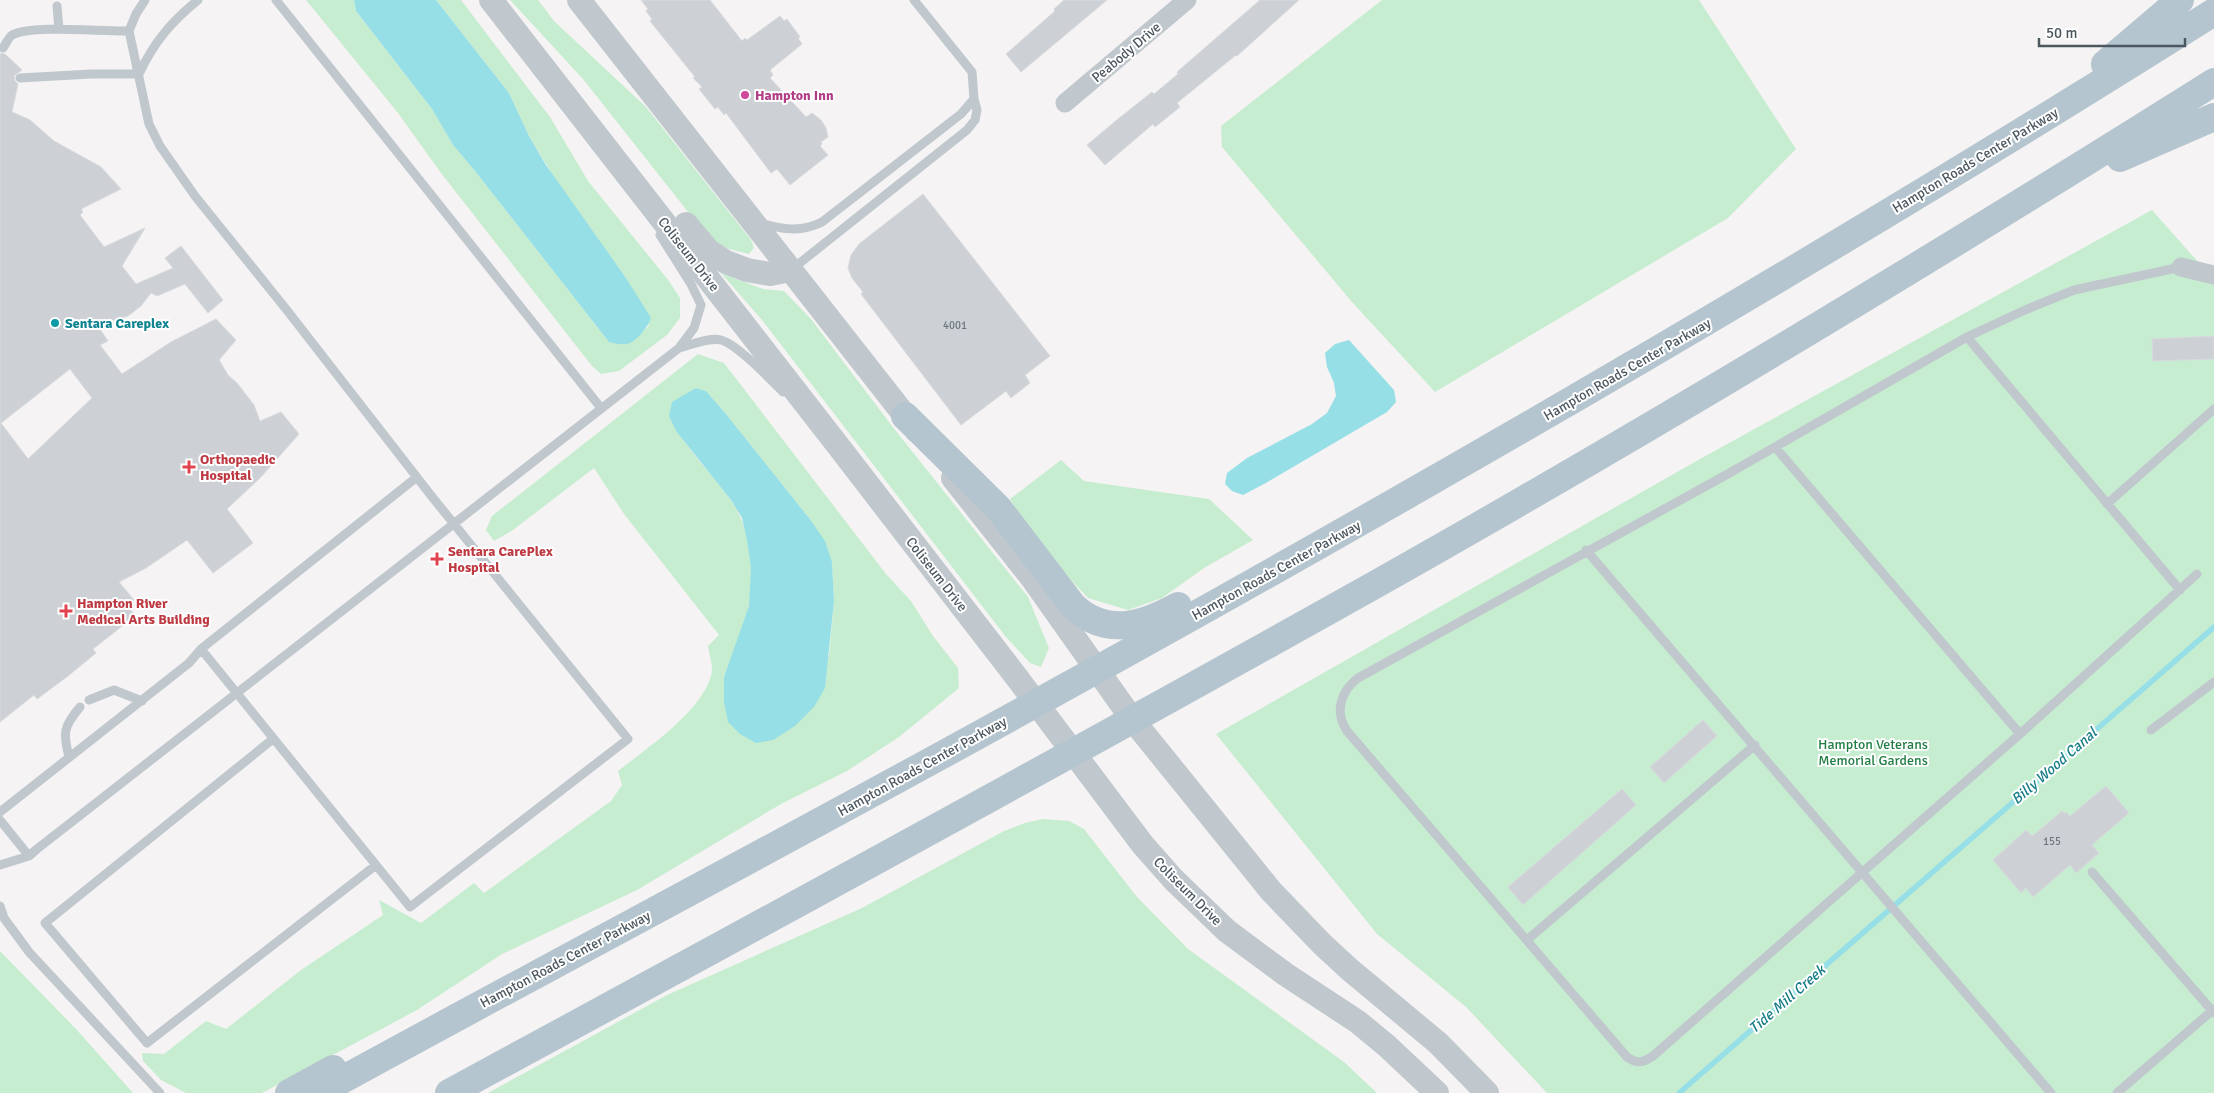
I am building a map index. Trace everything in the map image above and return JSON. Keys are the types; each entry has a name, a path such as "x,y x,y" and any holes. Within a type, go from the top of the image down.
{"main road":[{"path":"1980,157 2110,60 2180,0"},
{"name":"Hampton Roads Center Parkway","path":"318,1093 1037,703 1455,469 1755,294 2214,12"},
{"path":"450,1093 1340,604 1762,359 2018,204 2214,82"},
{"path":"2018,204 2214,117"},
{"path":"905,416 999,510 1072,606 1089,618 1113,626 1125,626 1152,619 1244,569 1455,469"},
{"path":"289,1093 471,993 555,965"}],"street":[{"name":"Coliseum Drive","path":"491,0 1037,703 1143,845 1199,905 1248,948 1358,1022 1399,1056 1438,1093"},
{"path":"491,0 590,101 708,251 726,262 747,270 770,274 791,270"},
{"path":"579,0 1032,578 1132,719 1241,856 1296,918 1348,969 1438,1043 1487,1093"},
{"name":"Peabody Drive","path":"1065,104 1187,0"},
{"path":"2180,268 2214,275"}],"lane":[{"path":"145,0 129,30 149,124 168,158 195,196 286,309 416,477 628,739 410,907 201,649"},
{"path":"139,74 150,51 166,30 198,0"},
{"path":"276,0 601,408"},
{"path":"791,270 967,130 975,120 977,110 974,99 972,72 914,0"},
{"path":"56,6 59,29"},
{"path":"3,48 11,36 25,31 59,29 103,32 129,30"},
{"path":"20,78 91,74 139,74"},
{"path":"752,221 786,230 810,228 822,222 961,114 974,99"},
{"path":"0,865 28,856 679,348 694,328 701,305 691,284 597,136"},
{"path":"2180,268 2074,290 2025,310 1967,338 1358,678 1350,684 1344,693 1339,711 1342,724 1347,731 1627,1057 1634,1062 1641,1062 1647,1060 1660,1050 1863,872 2020,734 2197,574"},
{"path":"1967,338 2180,590"},
{"path":"679,348 704,341 721,340 749,359 836,443"},
{"path":"2107,504 2214,409"},
{"path":"1775,446 2020,734"},
{"path":"0,812 142,701 189,663 201,649 416,477"},
{"path":"1586,550 1755,745 2051,1093"},
{"path":"2151,730 2214,682"},
{"path":"90,700 114,690 142,701"},
{"path":"70,758 64,735 73,716 80,707"},
{"path":"273,739 45,924 147,1043 376,865"},
{"path":"1527,940 1755,745"},
{"path":"0,820 28,856"},
{"path":"2092,872 2213,1011 2117,1093"},
{"path":"0,906 4,918 29,952 160,1093"}],"green space":[{"path":"306,0 354,0 356,11 432,109 453,145 609,342 629,343 649,326 626,278 559,185 529,136 509,93 436,0 461,0 550,117 588,181 669,281 680,298 680,318 667,335 619,371 601,374 592,366 441,173 398,113"},
{"path":"510,0 538,0 554,21 646,107 751,240 754,248 749,254 729,249 711,241 583,79"},
{"path":"1382,0 1699,0 1796,149 1728,218 1435,392 1352,302 1222,147 1221,126"},
{"name":"Hampton Veterans Memorial Gardens","path":"2152,210 2214,280 2214,1093 1547,1093 1466,1007 1377,934 1216,734 1700,459"},
{"path":"721,273 763,289 784,291 811,319 892,426 1028,597 1049,648 1041,667 1030,663 1006,637 762,320"},
{"path":"698,354 724,363 886,574 911,601 933,636 958,668 959,688 899,737 847,771 781,804 637,890 502,954 417,1010 262,1093 186,1093 161,1080 143,1061 142,1053 164,1054 206,1021 226,1029 301,970 383,915 379,900 421,923 474,883 484,893 611,801 622,785 618,771 657,741 685,716 705,690 712,673 708,646 719,635 624,514 594,468 513,530 494,541 486,530 492,516","holes":["696,388 706,391 809,518 832,562 834,601 829,656 724,677 742,633 749,605 752,578 750,550 743,523 737,510 690,449 669,416"]},
{"path":"1061,460 1084,481 1209,499 1253,540 1204,568 1162,598 1128,610 1088,598 1043,551 1010,499"},
{"path":"1043,819 1069,821 1084,829 1137,897 1188,949 1344,1062 1377,1093 488,1093 667,995 862,908 1004,831"},
{"path":"0,951 77,1030 133,1093 0,1093"}],"water":[{"path":"354,0 436,0 509,93 529,136 546,165 626,278 651,318 645,329 636,339 625,344 609,342 453,145 432,109 356,11"},
{"path":"1349,340 1394,390 1396,402 1387,412 1264,484 1243,495 1232,491 1225,484 1227,473 1247,458 1312,424 1327,413 1336,396 1334,383 1327,367 1325,353 1335,344"},
{"path":"696,388 706,391 726,414 809,518 825,541 832,562 834,601 825,688 814,707 795,726 773,740 756,743 740,734 728,722 724,702 724,677 749,606 751,568 742,518 731,500 676,431 669,416 672,402"}],"building":[{"name":"Hampton Inn","path":"641,0 710,0 742,41 745,38 747,40 780,16 784,21 787,19 800,37 798,38 802,44 770,70 773,75 770,78 806,117 812,113 821,120 826,128 828,137 821,142 820,146 828,155 790,185 777,169 771,173 726,113 724,115 718,107 715,109 699,89 702,87 693,78 695,77 650,21 652,19 646,11 648,9"},
{"path":"1064,0 1107,0 1021,72 1006,54 1055,11 1054,9"},
{"path":"1260,0 1299,0 1237,56 1177,103 1180,107 1155,127 1153,124 1105,165 1087,145 1152,92 1154,94 1178,74 1177,72"},
{"path":"0,53 5,54 22,70 14,76 18,84 12,112 30,120 54,141 101,167 121,189 81,209 83,212 80,215 104,247 145,228 122,266 136,284 173,268 165,258 181,246 223,300 208,313 185,284 157,296 151,293 141,306 128,316 97,325 108,341 100,345 122,374 171,342 216,319 236,340 219,360 228,375 237,383 254,405 260,421 281,412 299,434 261,477 227,509 253,543 213,573 187,540 146,568 119,582 134,600 127,605 135,616 93,649 96,653 68,676 37,699 34,695 0,722","holes":["70,369 92,398 28,459 1,423"]},
{"path":"923,194 1050,356 1025,375 1030,383 1011,398 1006,391 961,425 861,294 863,292 852,278 848,268 851,255 859,244"},
{"path":"2214,336 2214,359 2153,361 2152,339"},
{"path":"1703,720 1717,736 1664,783 1650,767"},
{"path":"2106,786 2129,813 2092,845 2099,853 2076,873 2070,865 2033,897 2026,888 2021,893 1993,860 2026,830 2032,836 2062,811 2070,816"},
{"path":"1622,789 1636,805 1523,905 1508,887"}],"waterway":[{"name":"Billy Wood Canal","path":"1679,1093 2214,627"}],"place":[{"name":"Hampton Inn","path":"745,95"},
{"name":"Sentara Careplex","path":"55,323"},
{"name":"Orthopaedic Hospital","path":"189,467"},
{"name":"Sentara CarePlex Hospital","path":"437,559"},
{"name":"Hampton River Medical Arts Building","path":"66,611"}],"water label":[{"name":"Tide Mill Creek","path":"1787,999"}]}
